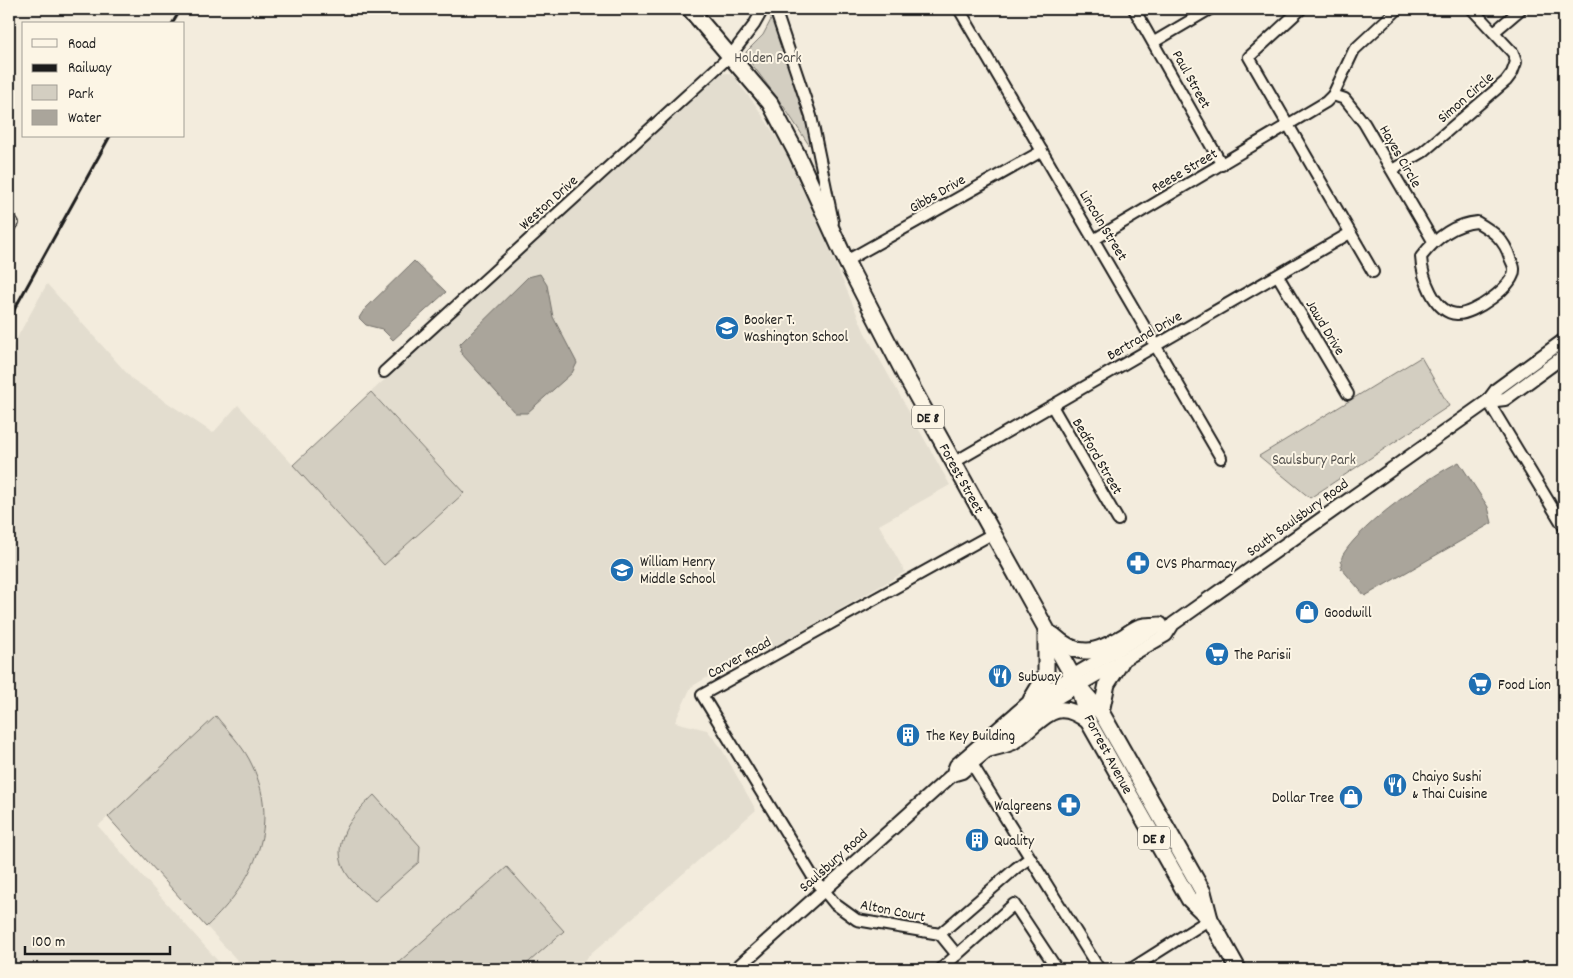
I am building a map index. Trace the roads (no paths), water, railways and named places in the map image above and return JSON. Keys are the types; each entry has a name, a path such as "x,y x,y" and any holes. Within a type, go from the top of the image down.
{"highway":[{"name":"DE 8","path":"690,9 731,55"},
{"name":"Forest Street","path":"731,55 770,103 798,154 846,261 904,375 1075,681"},
{"path":"1046,629 1069,646 1081,652 1092,652 1101,650 1140,627 1166,624"},
{"path":"1030,700 1046,675 1046,629"},
{"path":"1101,712 1111,675 1121,662"},
{"name":"Forrest Avenue","path":"1075,681 1101,712 1203,892 1210,919 1238,969"},
{"name":"Forrest Avenue","path":"1075,681 1088,721 1189,899 1210,919"},
{"path":"989,749 1011,742 1053,710 1072,710 1088,721"}],"main road":[{"name":"South Saulsbury Road","path":"1075,681 1166,624 1488,401 1497,388 1564,340"},
{"name":"South Saulsbury Road","path":"1488,401 1505,399 1564,356"},
{"name":"South Saulsbury Road","path":"1075,681 1121,662 1166,635 1166,624"},
{"name":"Saulsbury Road","path":"952,775 956,765 1030,700 1075,681"},
{"name":"Saulsbury Road","path":"736,969 952,775 962,772 1026,718 1075,681"}],"street":[{"path":"731,55 754,25 763,9"},
{"name":"Forest Street","path":"775,9 811,116 837,240"},
{"name":"Lincoln Street","path":"959,9 1095,239 1221,458"},
{"name":"Paul Street","path":"1134,9 1222,165"},
{"path":"1154,42 1210,9"},
{"path":"1301,9 1249,57 1373,272"},
{"path":"1333,95 1354,50 1398,9"},
{"name":"Simon Circle","path":"1392,170 1423,152 1489,96 1512,73 1516,62 1513,53 1472,9"},
{"path":"1494,32 1520,9"},
{"name":"Weston Drive","path":"384,372 731,55"},
{"name":"Reese Street","path":"1095,239 1289,126 1326,102 1333,95"},
{"name":"Hayes Circle","path":"1333,95 1345,99 1354,110 1392,170 1433,241"},
{"name":"Gibbs Drive","path":"846,261 1042,151"},
{"path":"1477,222 1494,232 1506,244 1514,269 1511,279 1502,290 1466,314 1456,315 1443,310 1422,273 1421,257 1433,241 1457,227 1477,222"},
{"name":"Bertrand Drive","path":"953,463 1350,233"},
{"name":"Jawd Drive","path":"1278,276 1348,394"},
{"path":"1488,401 1564,527"},
{"name":"Bedford Street","path":"1052,406 1118,520"},
{"name":"Carver Road","path":"824,890 813,877 702,695 992,534"},
{"path":"972,764 1099,969"},
{"name":"Alton Court","path":"824,890 842,911 857,920 940,934 1030,858"},
{"path":"941,969 1014,904 1057,969"},
{"path":"1132,969 1210,919"},
{"path":"940,934 957,955"}],"water":[{"path":"414,261 446,292 393,340 382,329 366,325 359,318 364,310"},
{"path":"540,274 547,285 553,317 577,363 572,373 527,413 515,413 461,353 460,344 528,277"},
{"path":"1459,462 1488,507 1492,523 1365,596 1341,568 1344,553 1365,528 1380,515 1430,479"}],"railway":[{"path":"173,22 181,9"},
{"path":"9,319 109,138"}],"place":[{"name":"Booker T. Washington School","path":"727,328"},
{"name":"CVS Pharmacy","path":"1138,563"},
{"name":"William Henry Middle School","path":"622,570"},
{"name":"Goodwill","path":"1307,612"},
{"name":"The Parisii","path":"1217,654"},
{"name":"Subway","path":"1000,676"},
{"name":"Food Lion","path":"1480,684"},
{"name":"The Key Building","path":"908,735"},
{"name":"Chaiyo Sushi & Thai Cuisine","path":"1395,785"},
{"name":"Dollar Tree","path":"1351,797"},
{"name":"Walgreens","path":"1069,805"},
{"name":"Quality","path":"977,840"}],"park label":[{"name":"Holden Park","path":"768,57"},
{"name":"Saulsbury Park","path":"1314,459"}]}
